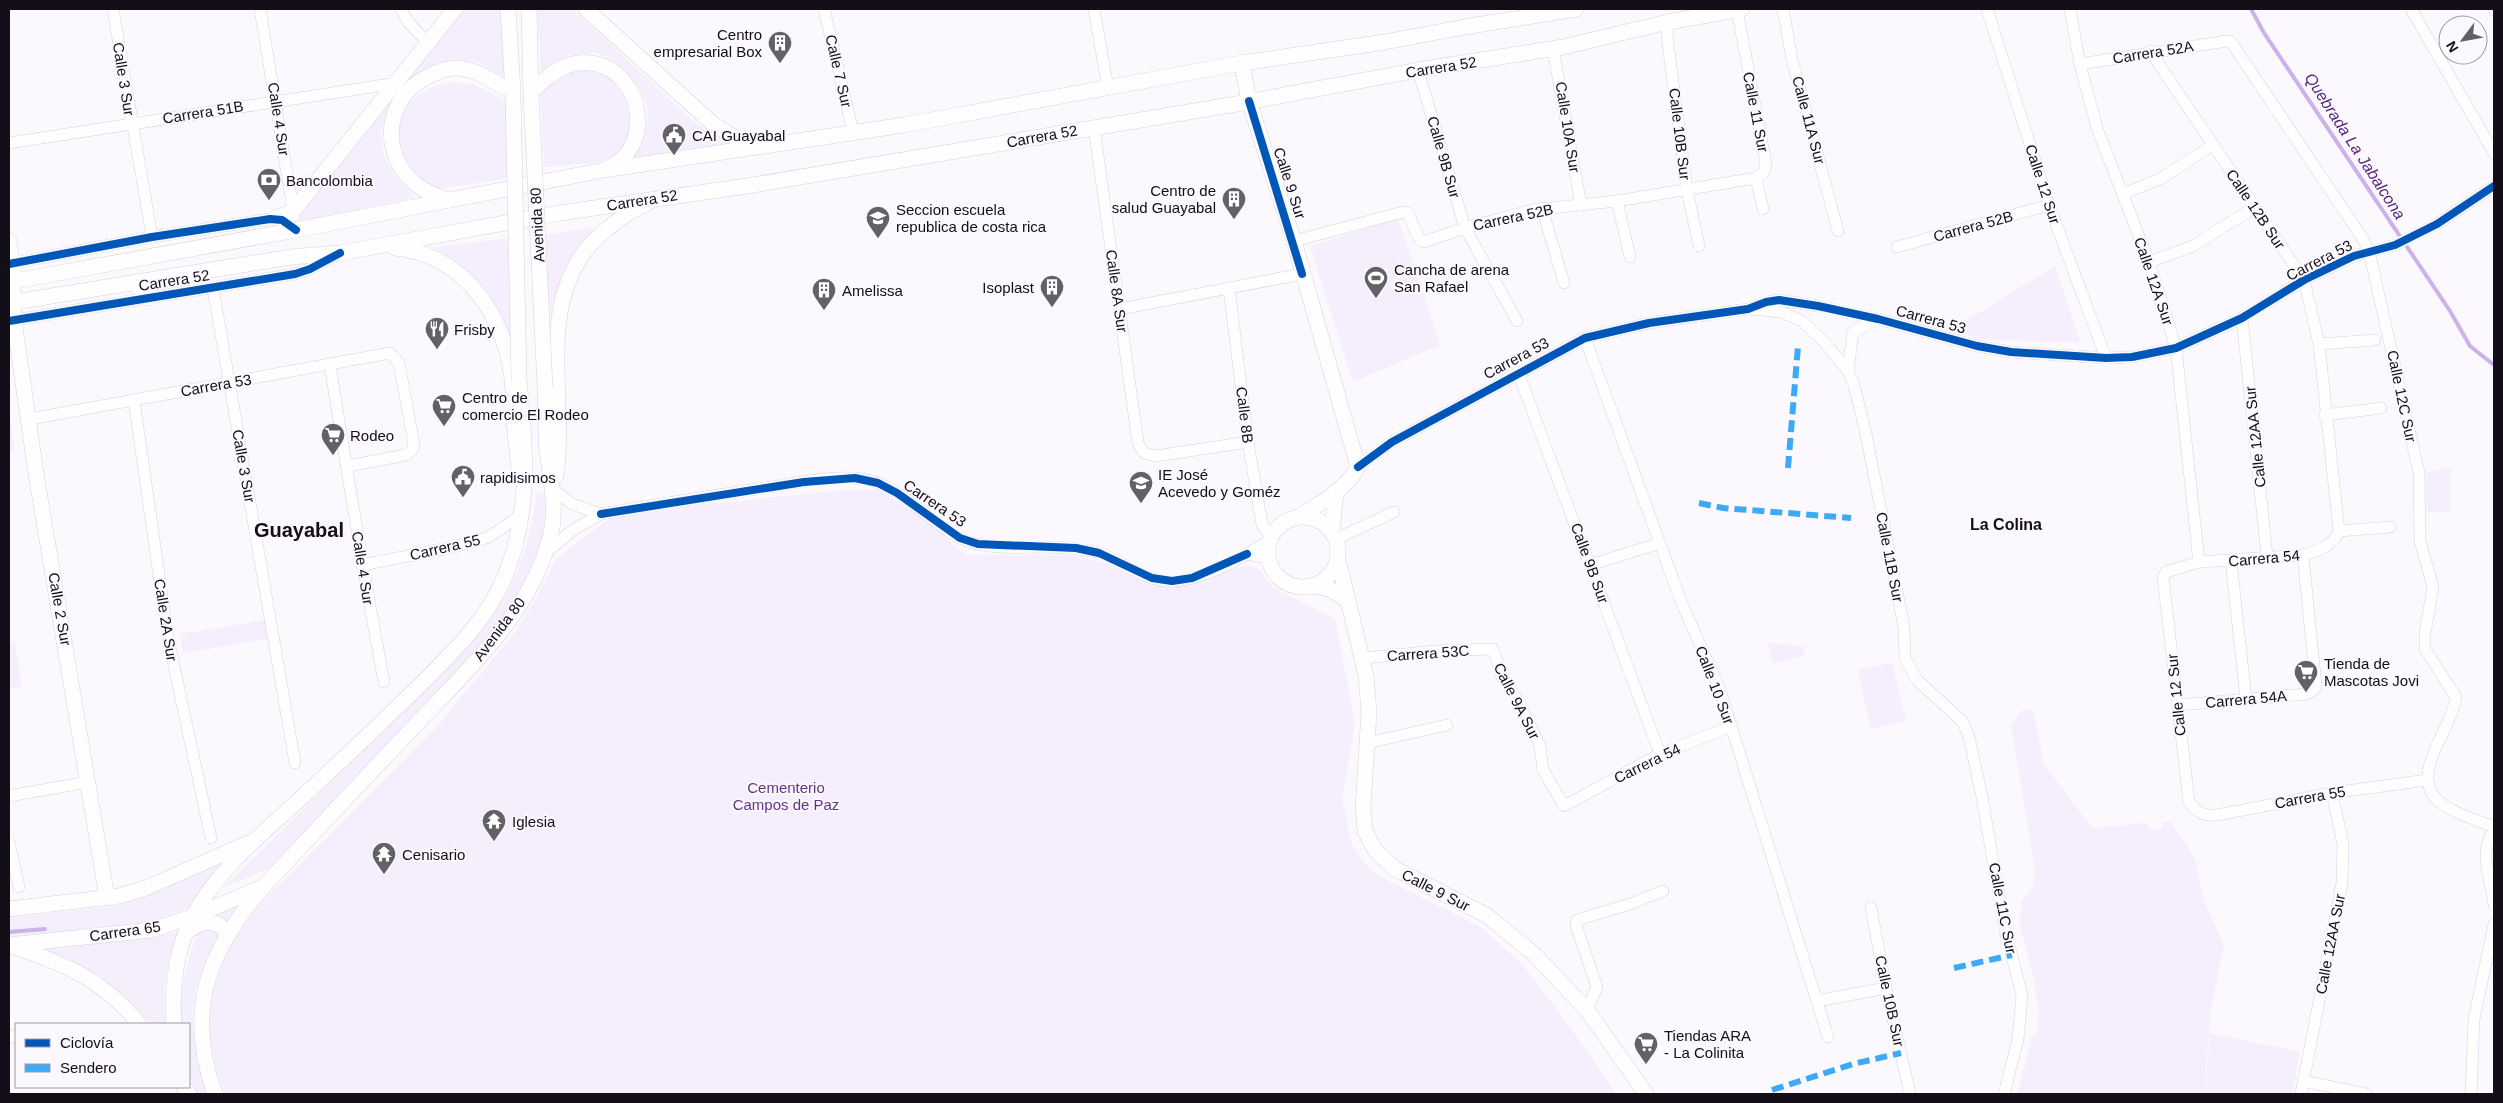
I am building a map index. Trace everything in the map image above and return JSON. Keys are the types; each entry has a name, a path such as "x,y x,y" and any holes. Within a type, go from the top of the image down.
{"main road":[{"path":"276,218 293,211 455,9"},
{"name":"Avenida 80","path":"174,1023 174,979 192,917 228,868 254,840 389,715 456,649 487,613 505,576 516,544 521,515 526,451 519,380 513,93 508,9"},
{"name":"Avenida 80","path":"215,1094 201,1036 201,1012 210,972 227,935 243,910 264,886 491,644 525,597 544,555 552,522 554,490 547,450 529,9"},
{"path":"586,9 712,124 743,142 771,146"},
{"name":"Carrera 52","path":"11,281 296,230 604,170 771,146 1242,63 1385,42 1517,13 1576,9"},
{"name":"Carrera 52","path":"10,302 291,257 340,253 668,196 747,186 1249,101 1418,70 1553,49 1668,22 1740,9"},
{"path":"532,94 548,76 564,67 578,63 591,62 606,66 619,75 628,86 635,103 636,128 630,149 623,159 604,170"},
{"name":"Calle 9 Sur","path":"1242,63 1249,101 1294,241 1358,467"},
{"path":"450,201 426,192 409,179 397,161 392,145 390,126 396,109 406,93 422,79 439,71 456,67 474,71 513,93"},
{"path":"554,490 560,449 556,330 561,298 570,274 582,253 600,235 641,206 668,196"},
{"name":"Calle 2 Sur","path":"9,241 11,320 30,418 37,480 107,898"},
{"path":"378,246 414,250 447,266 464,278 483,300 500,328 511,368 516,451 523,496"},
{"path":"134,282 148,298"},
{"name":"Carrera 53","path":"1299,517 1352,478 1358,467"},
{"path":"1312,586 1330,574 1338,559 1334,536 1336,491"},
{"path":"1334,536 1321,522 1299,517 1284,522 1270,539 1269,558 1275,573 1287,583 1302,587 1312,586 1330,589 1348,601"},
{"name":"Calle 9 Sur","path":"1338,559 1363,658 1369,712 1363,807 1365,831 1375,850 1394,869 1486,915 1534,954 1587,1010 1646,1094"},
{"path":"9,909 107,898 146,888 254,840"},
{"name":"Carrera 65","path":"10,945 151,930 192,917 264,886"},
{"path":"186,934 193,927 207,922 220,925 227,935"},
{"path":"10,945 61,963 83,975 104,989 138,1023"}],"street":[{"name":"Calle 3 Sur","path":"113,9 152,237"},
{"name":"Calle 4 Sur","path":"260,9 296,230"},
{"path":"401,9 408,22 428,43"},
{"name":"Calle 7 Sur","path":"824,9 853,132"},
{"path":"1094,9 1108,88"},
{"name":"Calle 11 Sur","path":"1740,9 1766,164 1764,172 1756,178"},
{"name":"Calle 11A Sur","path":"1783,9 1792,59 1838,230"},
{"name":"Calle 12 Sur","path":"1987,9 2049,205 2106,358"},
{"name":"Calle 12A Sur","path":"2070,9 2080,64 2097,128 2149,262 2176,348 2199,562"},
{"path":"2411,9 2494,153"},
{"name":"Calle 10B Sur","path":"1668,22 1667,36 1687,190 1698,246"},
{"name":"Carrera 52A","path":"2080,64 2150,51 2227,40"},
{"name":"Calle 12C Sur","path":"2227,40 2231,42 2242,56 2356,226 2369,251 2418,473 2420,541 2433,587 2425,633 2426,649 2456,697 2453,713 2429,764 2427,780"},
{"name":"Calle 10A Sur","path":"1553,49 1581,206"},
{"name":"Calle 12B Sur","path":"2150,51 2304,280 2319,344 2325,415 2339,531"},
{"name":"Calle 9B Sur","path":"1418,70 1465,228 1517,321"},
{"name":"Carrera 51B","path":"9,143 397,82"},
{"name":"Calle 8A Sur","path":"1094,127 1138,443 1144,453 1156,456 1248,442"},
{"path":"2123,194 2140,189 2168,174 2213,145"},
{"path":"1756,178 1763,209"},
{"name":"Carrera 52B","path":"1294,241 1402,212 1408,213 1421,242 1426,242 1465,228 1542,208 1581,206 1618,201 1756,178"},
{"name":"Carrera 53","path":"1358,467 1392,442 1518,372 1585,338 1648,323 1748,308 1779,300 1878,319 1977,346 2011,352 2106,358 2132,357 2176,348 2242,318 2304,280 2354,256 2409,238 2436,224 2494,186"},
{"path":"1618,201 1630,257"},
{"name":"Carrera 52B","path":"1897,247 2049,205"},
{"path":"2149,262 2193,246 2255,207"},
{"path":"1542,208 1564,283"},
{"path":"11,263 152,237 276,218 288,223 296,230"},
{"name":"Carrera 52","path":"11,320 296,274 310,269 340,253"},
{"path":"1120,309 1302,274"},
{"name":"Calle 3 Sur","path":"213,288 295,763"},
{"name":"Calle 8B","path":"1229,288 1248,442 1262,524 1270,539"},
{"name":"Calle 11B Sur","path":"1748,308 1781,312 1802,321 1826,343 1848,372 1854,385 1866,434 1904,627 1905,658 1917,680 1963,722"},
{"name":"Calle 12AA Sur","path":"2242,318 2267,556"},
{"name":"Calle 11B Sur","path":"1848,372 1853,332 1878,319"},
{"name":"Calle 10 Sur","path":"1585,338 1682,604 1719,687 1770,856 1828,1037"},
{"path":"2319,344 2375,340"},
{"name":"Carrera 53","path":"30,418 390,353 399,363 414,444 412,450 406,455 348,466"},
{"name":"Calle 4 Sur","path":"330,365 348,466 362,565 384,682"},
{"name":"Calle 9B Sur","path":"1518,372 1660,754"},
{"name":"Calle 2A Sur","path":"134,400 168,638 211,838"},
{"path":"2325,415 2381,408"},
{"name":"Carrera 53","path":"544,555 572,530 600,514 804,482 855,478 878,483 897,493 960,538 978,544 1084,550 1099,553 1152,578 1172,581 1192,578 1247,554 1270,539"},
{"name":"Carrera 53","path":"554,490 572,504 600,514"},
{"path":"1334,536 1394,512"},
{"name":"Carrera 55","path":"362,565 489,538 521,515"},
{"path":"2339,531 2390,527"},
{"name":"Carrera 54","path":"2163,577 2171,569 2199,562 2303,555 2316,552 2336,540 2339,531"},
{"path":"1590,565 1660,543"},
{"path":"1247,554 1269,558"},
{"name":"Carrera 54A","path":"2178,705 2307,694 2314,690 2316,686 2303,555"},
{"path":"2231,561 2246,699"},
{"name":"Calle 12 Sur","path":"2163,577 2188,793 2190,802 2195,810"},
{"name":"Carrera 53C","path":"1363,658 1436,651 1493,649"},
{"name":"Calle 9A Sur","path":"1493,649 1502,677 1538,740 1543,770 1564,806"},
{"name":"Calle 11C Sur","path":"1963,722 1969,737 1982,797 2005,930 2022,995 2018,1039 2004,1094"},
{"path":"1367,743 1446,725"},
{"name":"Carrera 54","path":"1564,806 1660,754 1732,726"},
{"path":"2427,780 2429,788 2440,804 2494,827"},
{"name":"Carrera 55","path":"2195,810 2206,816 2218,815 2332,793 2427,780"},
{"path":"9,796 88,782"},
{"name":"Calle 12AA Sur","path":"2301,1094 2342,883 2343,844 2332,793"},
{"path":"2494,832 2487,840 2484,856 2492,887 2494,905"},
{"path":"9,842 19,887"},
{"path":"1587,1010 1597,987 1576,925 1580,918 1630,904 1663,890"},
{"name":"Calle 10B Sur","path":"1871,908 1886,988 1910,1094"},
{"path":"2471,1094 2474,1019 2494,924"},
{"path":"1817,1001 1886,988"},
{"path":"2303,1081 2366,1094"}],"green space":[{"path":"465,9 503,9 506,78 478,62 458,61 412,80 387,112 381,128 383,152 393,174 415,198 300,222 299,214"},
{"path":"537,9 573,9 693,121 736,149 631,161 642,139 648,121 647,105 636,84 619,65 599,54 589,53 576,56 541,74"},
{"path":"590,70 609,78 618,88 628,109 630,132 628,143 622,152 613,159 544,167 540,92 569,71"},
{"path":"450,82 473,84 507,102 509,178 432,190 403,162 397,136 398,124 402,113 417,96 438,85"},
{"name":"Cancha de arena San Rafael","path":"1398,218 1440,345 1353,382 1310,246"},
{"path":"594,228 577,250 566,270 550,317 544,235"},
{"path":"510,238 514,349 471,277 453,259 432,247"},
{"path":"2055,266 2080,342 1983,340 1960,332 1964,322"},
{"path":"9,415 15,452 9,453"},
{"path":"2451,467 2451,512 2427,512 2426,473"},
{"name":"Cementerio Campos de Paz","path":"879,490 927,521 965,555 1071,555 1189,582 1249,565 1261,571 1273,588 1335,619 1355,723 1342,799 1352,844 1365,864 1379,876 1479,926 1521,963 1567,1023 1616,1094 223,1094 209,1037 211,997 228,946 255,909 433,731 513,635 536,598 556,559 612,516 636,511 835,491"},
{"path":"537,492 547,495 541,547 523,589 510,610 468,662 269,869 224,887 460,654 492,615 509,589 524,554"},
{"path":"265,620 268,639 183,653 180,634"},
{"path":"15,642 22,687 9,689 9,643"},
{"path":"1768,642 1805,647 1803,656 1773,663"},
{"path":"1892,663 1906,721 1871,729 1858,670"},
{"path":"2022,710 2033,710 2044,764 2092,828 2148,823 2149,830 2163,829 2163,822 2171,822 2196,862 2203,899 2224,945 2211,1009 2204,1094 2017,1094 2032,1038 2036,1034 2039,1014 2033,974 2020,927 2021,901 2033,887 2035,868 2011,725"},
{"path":"221,859 191,907 138,925 9,940 9,918 119,905 175,883"},
{"path":"245,902 228,925 205,918"},
{"path":"210,928 220,934 199,980 193,1009 194,1038 209,1094 196,1094 190,1076 190,1023 181,1023 180,1012 182,989 197,932"},
{"path":"178,932 165,978 165,1023 150,1023 130,1001 101,976 39,948 147,938"},
{"path":"2210,1033 2300,1052 2292,1094 2205,1094"}],"waterway":[{"name":"Quebrada La Jabalcona","path":"2251,9 2264,33 2450,311 2470,346 2494,365"},
{"path":"9,932 45,929"}],"marked path":[{"path":"1788,468 1798,346"},
{"path":"1699,503 1723,508 1851,518"},
{"path":"1954,968 2012,955"},
{"path":"1772,1090 1853,1064 1901,1053"}],"cycle path":[{"path":"1249,101 1302,274"},
{"path":"1358,467 1392,442 1585,338 1649,323 1748,309 1766,302 1779,300 1878,319 1977,346 2011,352 2106,358 2132,357 2176,348 2242,318 2304,280 2354,256 2395,245 2437,224 2494,186"},
{"path":"9,264 152,237 270,219 282,220 296,230"},
{"path":"9,321 295,274 310,269 340,253"},
{"path":"601,514 804,482 855,478 878,483 897,493 960,538 978,544 1076,548 1099,553 1152,578 1172,581 1192,578 1247,554"}],"place":[{"name":"Centro empresarial Box","path":"780,64"},
{"name":"CAI Guayabal","path":"674,156"},
{"name":"Bancolombia","path":"269,201"},
{"name":"Centro de salud Guayabal","path":"1234,220"},
{"name":"Seccion escuela republica de costa rica","path":"878,239"},
{"name":"Cancha de arena San Rafael","path":"1376,299"},
{"name":"Isoplast","path":"1052,308"},
{"name":"Amelissa","path":"824,311"},
{"name":"Frisby","path":"437,350"},
{"name":"Centro de comercio El Rodeo","path":"444,427"},
{"name":"Rodeo","path":"333,456"},
{"name":"rapidisimos","path":"463,498"},
{"name":"IE José Acevedo y Goméz","path":"1141,504"},
{"name":"Tienda de Mascotas Jovi","path":"2306,693"},
{"name":"Iglesia","path":"494,842"},
{"name":"Cenisario","path":"384,875"},
{"name":"Tiendas ARA - La Colinita","path":"1646,1065"}],"district":[{"name":"La Colina","path":"2006,524"},
{"name":"Guayabal","path":"299,530"}]}
